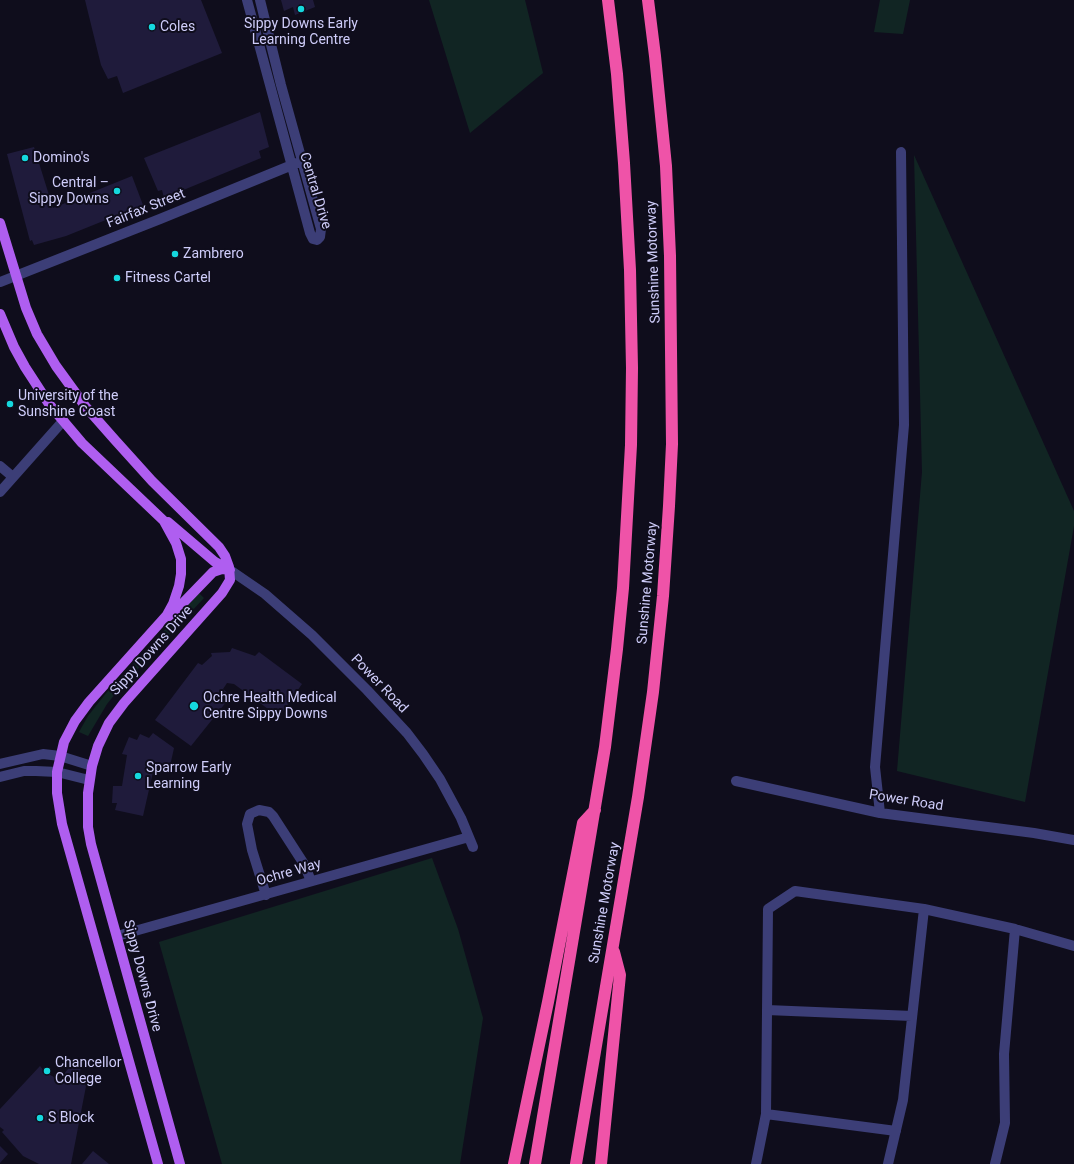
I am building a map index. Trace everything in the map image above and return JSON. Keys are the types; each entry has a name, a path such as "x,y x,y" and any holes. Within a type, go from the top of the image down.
{"highway":[{"name":"Sunshine Motorway","path":"535,1164 605,747 623,588 631,445 632,368 630,270 624,163 608,0"},
{"name":"Sunshine Motorway","path":"576,1164 638,797 653,692 669,506 672,444 672,324 669,226 665,158 648,0"},
{"path":"514,1164 550,995 583,823 595,810"},
{"path":"601,1164 620,975 612,947"}],"main road":[{"path":"0,223 26,308 38,334 69,386 152,481 219,547 227,559 230,570"},
{"name":"Sippy Downs Drive","path":"0,314 14,347 49,404 106,466 167,524 176,543 181,566 180,581 170,610 162,622 84,708 68,732 60,756 57,772 57,792 62,824 158,1164"},
{"path":"159,515 213,560 230,570"},
{"path":"162,622 213,572 222,569 230,570"},
{"name":"Sippy Downs Drive","path":"180,1164 91,844 88,811 89,780 101,740 114,714 222,593 229,583 230,570"}],"street":[{"name":"Central Drive","path":"247,0 310,233 313,239 317,240 320,237 321,229 281,85 260,0"},
{"path":"880,813 875,767 904,425 901,152"},
{"name":"Fairfax Street","path":"0,282 302,161"},
{"path":"0,492 63,421"},
{"path":"0,466 13,477"},
{"name":"Power Road","path":"230,570 265,594 312,635 407,733 427,760 456,809 471,842"},
{"path":"0,764 36,755 51,755 60,756 92,766"},
{"path":"0,777 24,771 57,772 89,780"},
{"name":"Power Road","path":"736,780 880,813 1026,832 1074,840"},
{"path":"266,895 252,850 247,824 250,814 260,810 269,812 273,816 304,864 311,881"},
{"name":"Ochre Way","path":"117,936 311,881 471,842"},
{"path":"756,1164 766,1114 768,909 796,891 924,909 1015,930 1074,946"},
{"path":"888,1164 903,1100 924,909"},
{"path":"995,1164 1005,1124 1004,1054 1015,930"},
{"path":"767,1010 912,1016"},
{"path":"766,1114 896,1131"}],"green space":[{"path":"429,0 525,0 543,73 470,133"},
{"path":"880,0 910,0 903,34 874,32"},
{"path":"914,155 1074,511 1074,526 1025,802 897,771 922,472"},
{"path":"199,593 204,598 120,688 107,704 88,736 79,732 88,716 107,692"},
{"path":"432,858 458,929 483,1018 460,1164 222,1164 159,942"}],"building":[{"name":"Coles","path":"85,0 201,0 222,53 123,93 117,76 108,79 101,65"},
{"name":"Sippy Downs Early Learning Centre","path":"281,0 313,0 315,7 295,15 293,7 284,11"},
{"name":"Central – Sippy Downs","path":"260,112 269,147 259,151 261,158 164,198 162,190 158,191 144,158"},
{"name":"Central – Sippy Downs","path":"34,147 53,208 132,176 143,205 66,236 34,245 32,240 30,241 7,154"},
{"name":"Ochre Health Medical Centre Sippy Downs","path":"232,648 255,656 259,652 302,684 279,717 234,684 227,683 223,689 231,696 191,746 155,720 198,663 202,665 212,656 211,653 230,652"},
{"name":"Sparrow Early Learning","path":"153,733 174,748 170,766 155,763 143,816 115,810 117,803 112,803 113,786 122,786 127,755 122,754 129,737 137,740 140,734 149,738"},
{"name":"S Block","path":"73,1063 81,1065 79,1079 87,1081 71,1164 39,1164 23,1156 2,1132 4,1130 0,1127 0,1109 40,1066 45,1072 59,1080"},
{"path":"0,1146 8,1154 0,1163"},
{"path":"93,1151 109,1164 82,1164"}],"place":[{"name":"Sippy Downs Early Learning Centre","path":"301,9"},
{"name":"Coles","path":"152,27"},
{"name":"Domino's","path":"25,158"},
{"name":"Central – Sippy Downs","path":"117,191"},
{"name":"Zambrero","path":"175,254"},
{"name":"Fitness Cartel","path":"117,278"},
{"name":"University of the Sunshine Coast","path":"10,404"},
{"name":"Ochre Health Medical Centre Sippy Downs","path":"194,706"},
{"name":"Sparrow Early Learning","path":"138,776"},
{"name":"Chancellor College","path":"47,1071"},
{"name":"S Block","path":"40,1118"}]}
